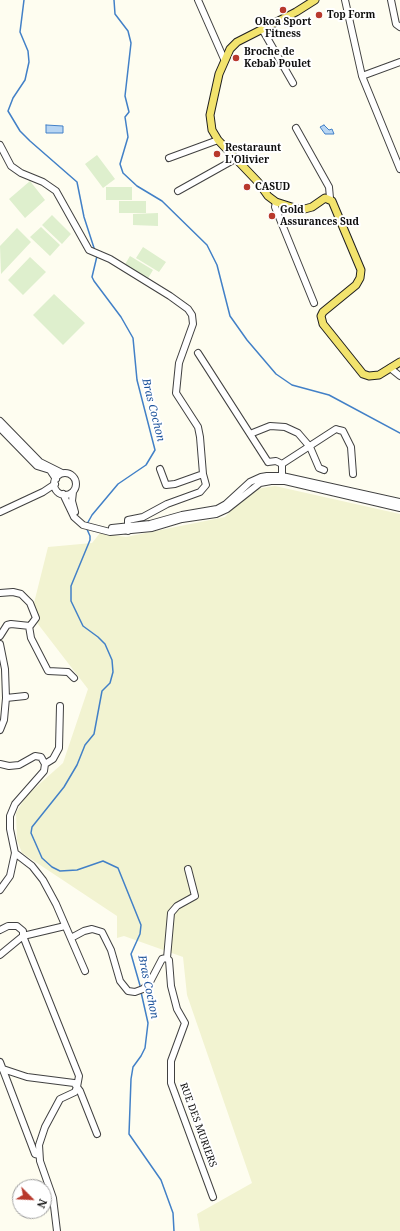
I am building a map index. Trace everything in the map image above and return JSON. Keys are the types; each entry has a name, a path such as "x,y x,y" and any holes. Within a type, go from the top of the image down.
{"main road":[{"path":"315,0 237,42 224,59 218,74 210,115 212,130 218,140 237,158 268,196 276,202 301,210 312,207 321,199 330,198 361,270 360,278 356,285 323,312 321,316 323,324 363,374 374,376 400,362"}],"street":[{"path":"198,0 224,59"},
{"path":"345,0 362,76 400,169"},
{"path":"391,0 396,24 400,28"},
{"path":"262,29 292,82"},
{"path":"362,76 400,62"},
{"path":"296,128 329,187 330,198"},
{"path":"169,158 218,140"},
{"path":"0,145 11,166 21,173 43,182 56,191 88,250 110,259 188,309 192,315 193,324 179,363 176,393 194,419 200,437 203,474 206,485 203,491 167,504 143,517 128,520 127,529"},
{"path":"178,191 237,158"},
{"path":"276,202 275,207 314,303"},
{"path":"198,353 268,462 269,478"},
{"path":"390,368 400,376"},
{"path":"0,421 40,462 62,473 69,473 75,478 76,485 73,492 73,507 81,522"},
{"path":"250,434 270,426 285,427 298,433 310,447 317,465 324,470"},
{"path":"0,428 36,466 50,470 74,517 93,529 127,529 182,515 217,509 226,504 250,482 261,476 280,478 400,502"},
{"path":"282,464 336,429 343,431 351,447 353,474"},
{"path":"268,462 276,461 282,464"},
{"path":"280,478 282,464"},
{"path":"160,469 166,485 175,484 203,474"},
{"path":"0,512 43,492 62,473"},
{"path":"280,478 400,508"},
{"path":"43,492 73,492"},
{"path":"0,593 13,592 21,594 30,603 36,618 29,626"},
{"path":"0,636 4,627 10,624 29,626"},
{"path":"29,626 31,638 48,671 68,672 74,678"},
{"path":"0,644 5,668 6,698 4,720 0,730"},
{"path":"6,698 25,696"},
{"path":"45,764 53,759 59,748 60,706"},
{"path":"0,764 8,766 19,765 35,756 41,758 45,764 44,771 15,804 10,816 10,828 15,853 10,876 0,890"},
{"path":"15,853 32,866 43,880 85,971"},
{"name":"RUE DES MURIERS","path":"188,869 196,893 194,897 177,906 170,913 167,958 169,961 171,986 178,1008 185,1022 171,1062 171,1083 213,1197"},
{"path":"0,930 8,926 17,926 23,931 23,936 79,1076 75,1092 60,1099 41,1137 39,1155 53,1198 57,1231"},
{"path":"0,955 23,936 65,926"},
{"path":"71,938 84,931 92,929 102,932 111,950 120,981 128,991 135,992 141,990 150,982 162,959 167,958"},
{"path":"0,1062 35,1154 39,1155"},
{"path":"2,1069 27,1077 74,1083 80,1091 97,1134"}],"green space":[{"path":"97,155 115,179 103,188 85,164"},
{"path":"30,181 45,200 25,218 9,199"},
{"path":"106,187 132,187 132,200 106,200"},
{"path":"119,201 146,201 146,213 119,213"},
{"path":"158,213 158,226 133,225 133,214"},
{"path":"52,215 71,234 62,244 42,225"},
{"path":"41,227 60,245 50,256 30,237"},
{"path":"17,228 31,242 1,274 0,246"},
{"path":"143,247 166,262 159,272 136,258"},
{"path":"130,256 153,270 147,280 124,266"},
{"path":"30,257 46,272 23,295 8,280"},
{"path":"54,294 85,323 63,345 33,315"},
{"path":"275,486 400,514 400,1231 200,1231 197,1214 252,1183 187,995 183,957 124,936 117,938 117,916 22,853 17,840 16,813 26,796 63,763 88,689 31,615 48,547 92,543 100,533 126,537 225,517 242,498 256,489"}],"water":[{"path":"46,125 63,126 63,133 46,133"},
{"path":"324,125 329,130 332,129 334,134 325,134 320,127"}],"waterway":[{"name":"Bras Cochon","path":"24,0 20,32 28,51 29,62 25,80 13,98 8,111 20,131 77,182 84,217 95,251"},
{"path":"114,0 115,14 128,31 131,43 125,96 129,112 125,117 128,137 120,164 123,173 137,186 162,201 207,245 217,265 230,316 247,340 276,374 292,385 329,395 400,433"},
{"name":"Bras Cochon","path":"87,524 92,515 118,484 146,465 155,450 137,380 133,338 121,317 92,277 97,256"},
{"name":"Bras Cochon","path":"86,527 90,540 71,586 71,601 83,626 105,644 112,660 113,672 110,683 102,691 94,734 85,745 77,765 64,787 32,827 31,833 42,858 52,867 60,871 77,870 103,861 118,868 141,925 140,934 131,954 141,989"},
{"name":"Bras Cochon","path":"141,992 148,1023 145,1048 133,1067 131,1079 129,1134 161,1180 173,1213 174,1231"}],"place":[{"name":"Okoa Sport Fitness","path":"283,10"},
{"name":"Top Form","path":"319,15"},
{"name":"Broche de Kebab Poulet","path":"236,58"},
{"name":"Restaraunt L'Olivier","path":"217,154"},
{"name":"CASUD","path":"247,187"},
{"name":"Gold Assurances Sud","path":"272,216"}]}
